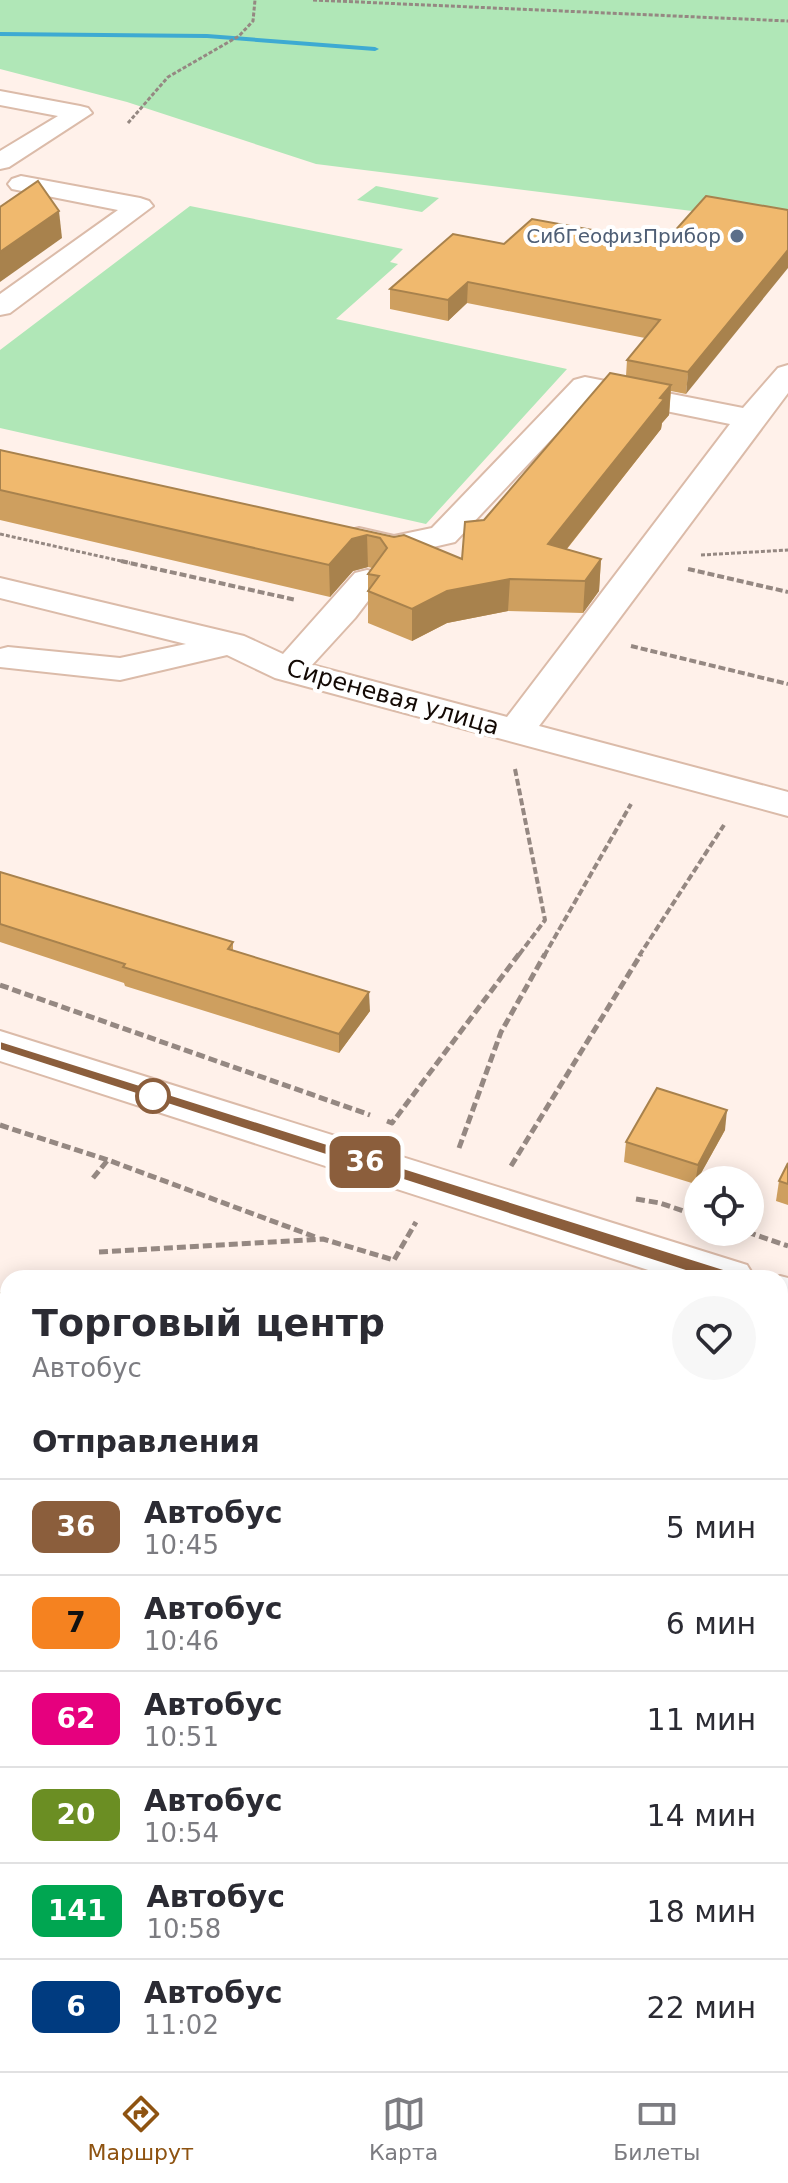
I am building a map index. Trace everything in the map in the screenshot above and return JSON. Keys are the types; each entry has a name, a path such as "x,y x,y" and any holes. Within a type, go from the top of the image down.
{"street":[{"path":"0,98 80,113 0,162"},
{"path":"0,307 140,206 21,184"},
{"path":"515,732 750,419 788,374"},
{"path":"288,670 343,611 379,565 443,535 585,386 750,419"},
{"path":"333,533 379,565"},
{"name":"Сиреневая улица","path":"0,588 231,644 288,670 788,804"},
{"path":"8,658 120,669 231,644"},
{"path":"0,1046 705,1270"}],"path":[{"path":"128,123 168,77 239,36 253,21 255,0"},
{"path":"313,0 788,21"},
{"path":"0,534 343,611"},
{"path":"645,558 788,550"},
{"path":"645,558 788,592"},
{"path":"587,636 788,684"},
{"path":"0,985 392,1123 545,920 515,773 515,732"},
{"path":"470,1125 501,1032 631,804"},
{"path":"503,1179 620,986 731,814"},
{"path":"0,1125 108,1160 323,1239 394,1260 440,1186"},
{"path":"93,1178 108,1160"},
{"path":"660,1203 684,1211"},
{"path":"764,1238 788,1246"},
{"path":"99,1252 323,1239"}],"green space":[{"path":"0,0 788,0 788,223 316,164 127,102 0,69"},
{"path":"376,186 439,198 422,212 357,200"},
{"path":"190,206 403,249 390,262 398,264 336,319 567,369 426,524 0,428 0,350"}],"building":[{"path":"38,181 59,211 0,252 0,207"},
{"path":"706,196 788,210 788,250 688,372 627,360 660,320 468,282 448,300 390,289 453,234 504,244 532,219 664,243"},
{"path":"610,373 671,385 660,398 664,399 548,544 601,559 585,581 510,579 447,591 412,609 368,591 379,576 368,574 387,548 380,538 367,535 352,539 329,565 0,490 0,450 394,537 404,535 462,559 465,522 484,520"},
{"path":"0,872 233,942 228,949 369,992 339,1034 123,967 125,964 0,924"},
{"path":"657,1088 727,1110 698,1165 626,1142"},
{"path":"788,1163 788,1184 779,1181"}],"waterway":[{"path":"0,34 207,36 375,49"}],"bus line":[{"name":"36","path":"0,1046 704,1270"}],"place":[{"name":"СибГеофизПрибор","path":"737,236"}]}
